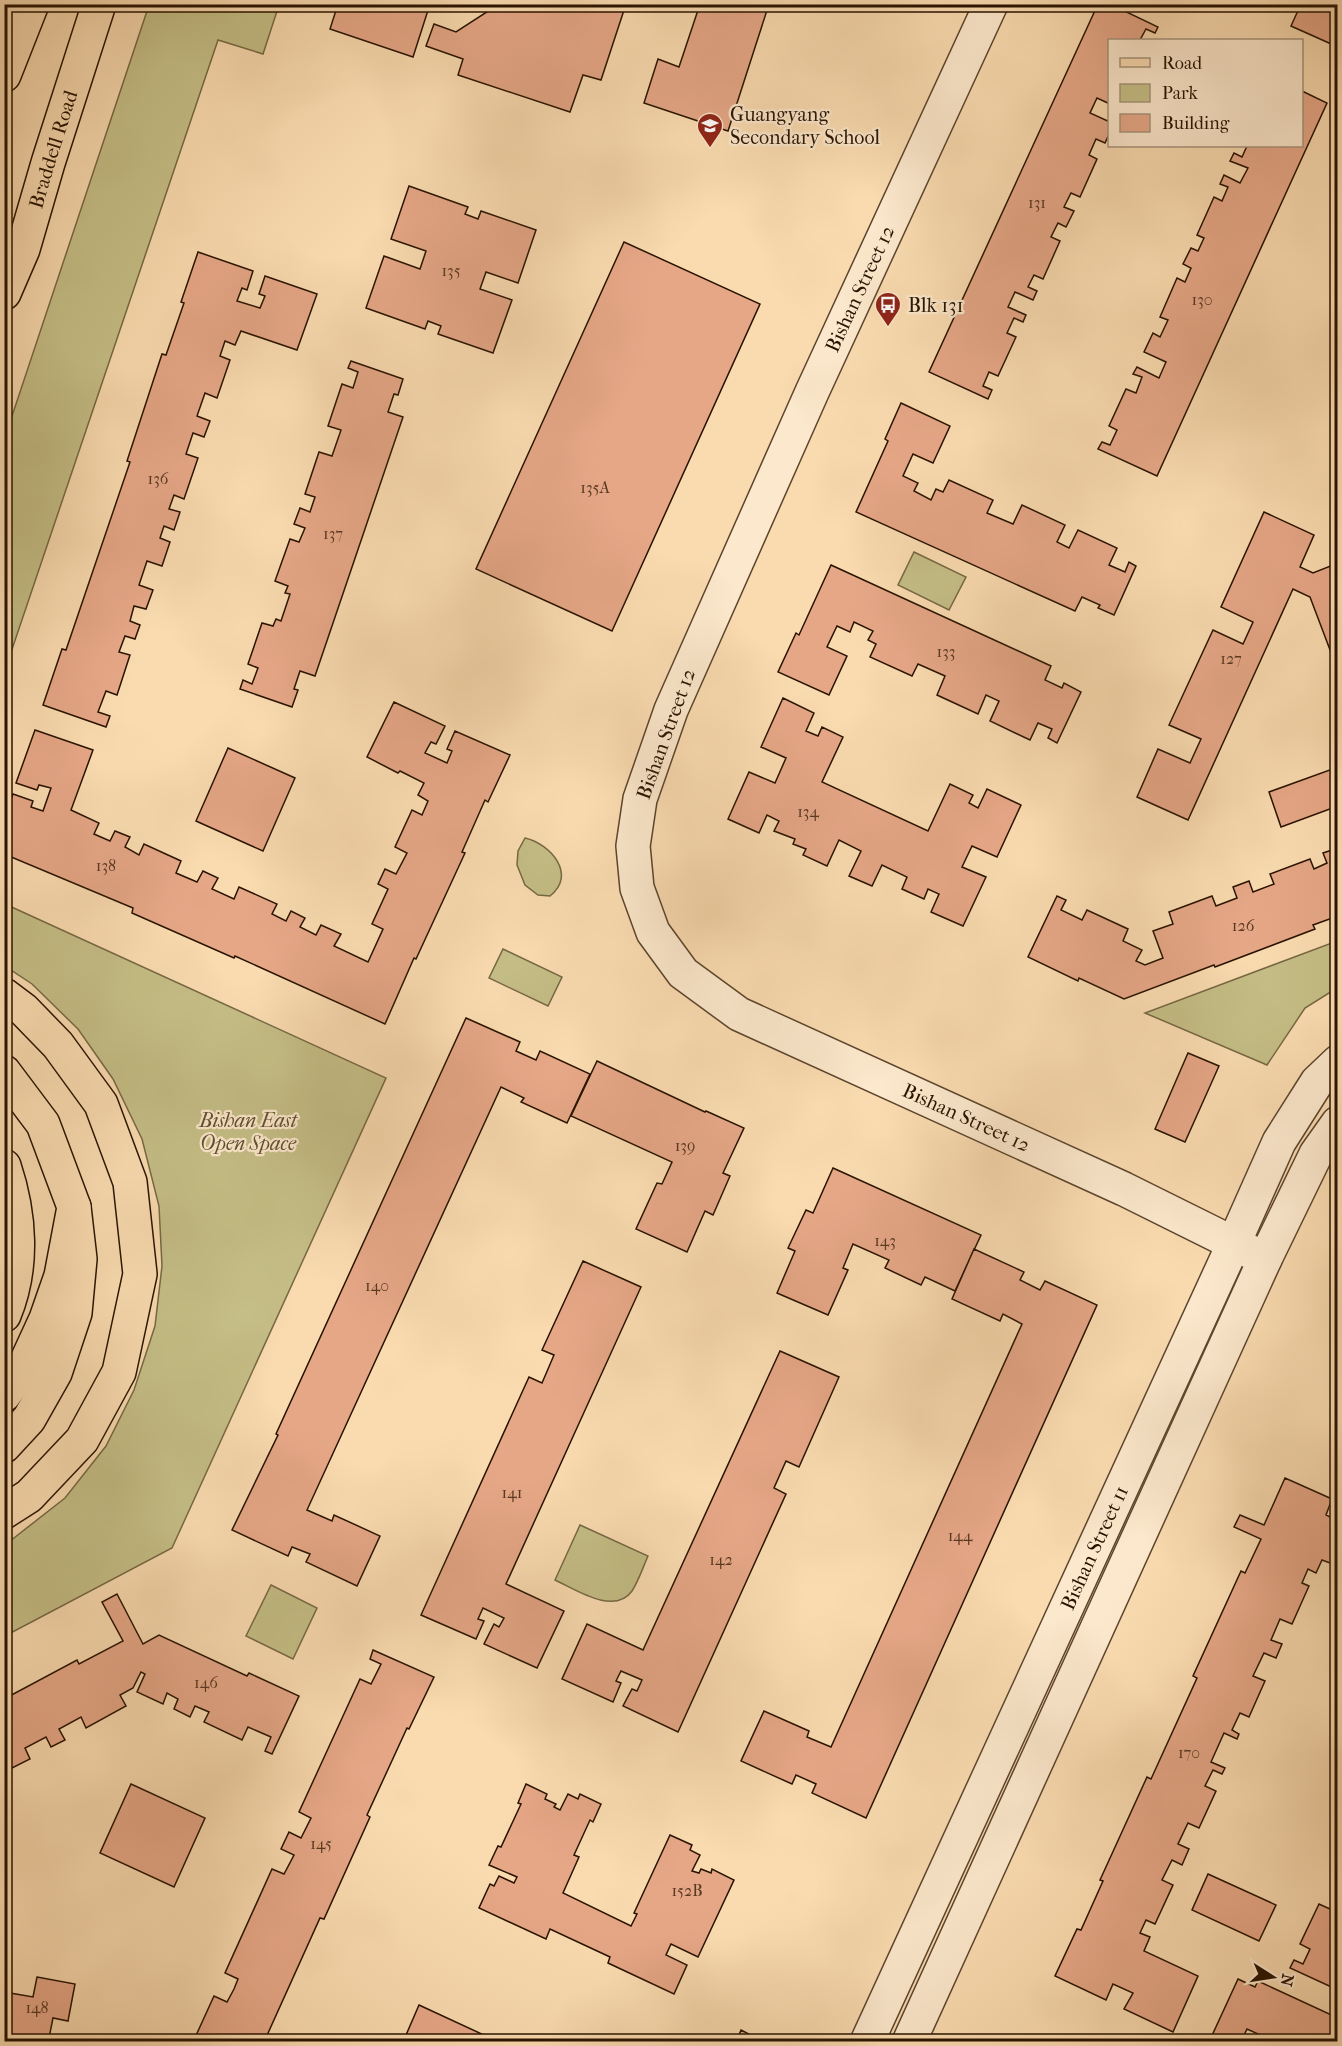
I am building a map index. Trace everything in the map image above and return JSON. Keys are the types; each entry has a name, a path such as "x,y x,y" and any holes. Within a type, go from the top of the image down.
{"main road":[{"path":"4,75 32,4"},
{"name":"Braddell Road","path":"4,293 23,249 99,4"},
{"path":"4,995 24,1010 57,1046 101,1104 130,1182 140,1274 119,1372 82,1440 29,1496 4,1512"},
{"path":"4,1072 43,1124 74,1207 80,1259 75,1313 56,1373 29,1419 4,1446"},
{"path":"4,1166 16,1210 17,1266 4,1315"},
{"path":"4,1395 23,1369 46,1319 62,1276 74,1207"}],"street":[{"name":"Bishan Street 12","path":"991,4 812,392 671,710 640,799 633,846 637,888 653,932 683,973 739,1014 1124,1189 1265,1259"},
{"name":"Bishan Street 11","path":"870,2034 1279,1142 1317,1082 1338,1062"},
{"name":"Bishan Street 11","path":"908,2042 1265,1259 1316,1154 1338,1123"},
{"path":"870,2034 908,2042"}],"green space":[{"path":"149,5 279,5 263,54 218,40 5,670 5,437"},
{"path":"914,552 966,577 949,610 898,585"},
{"path":"525,838 535,841 551,853 561,870 558,888 550,896 538,895 525,885 517,865 518,851"},
{"name":"Bishan East Open Space","path":"5,904 386,1078 172,1548 5,1636 5,1545 65,1498 106,1446 134,1390 155,1326 162,1266 159,1206 142,1139 113,1079 78,1029 32,984 5,966"},
{"path":"1337,941 1337,988 1305,1008 1267,1065 1145,1013"},
{"path":"503,949 562,977 548,1006 489,978"},
{"path":"580,1525 648,1556 632,1591 624,1598 605,1601 583,1594 555,1580"},
{"path":"271,1585 317,1608 293,1659 246,1636"}],"building":[{"path":"338,4 430,4 413,57 330,29"},
{"path":"499,4 626,4 601,80 583,75 570,112 458,75 463,59 426,46 434,24 456,32"},
{"path":"700,4 769,4 728,131 644,103 658,59 679,67"},
{"path":"1098,4 1110,4 1158,27 1155,33 1146,29 1141,39 1108,39 1108,103 1097,98 1090,113 1108,121 1108,136 1105,143 1096,139 1089,155 1097,159 1080,197 1071,193 1064,207 1074,211 1066,227 1058,223 1051,237 1060,241 1043,279 1034,275 1028,287 1037,291 1033,300 1015,292 1008,307 1026,315 1023,322 1014,318 1007,333 1016,337 998,376 989,372 983,386 992,390 988,399 929,372"},
{"path":"1301,4 1338,4 1338,47 1291,26"},
{"path":"1303,91 1327,103 1157,476 1098,449 1102,442 1110,445 1117,430 1109,426 1126,389 1136,393 1142,377 1133,374 1137,367 1159,378 1166,362 1144,352 1153,333 1160,337 1168,320 1160,317 1177,278 1185,282 1191,268 1183,264 1191,248 1198,251 1204,238 1197,235 1214,197 1222,201 1228,187 1220,184 1224,175 1240,183 1248,168 1230,161 1234,153 1242,157 1247,147 1303,147"},
{"path":"409,186 468,207 465,214 478,219 481,211 536,230 518,283 486,272 480,289 512,300 493,353 438,334 441,326 428,321 425,329 366,308 384,256 420,269 426,251 391,239"},
{"path":"624,242 760,304 612,631 476,569"},
{"path":"198,252 253,271 247,290 242,288 237,301 260,308 265,296 259,294 265,276 317,294 297,350 241,331 235,345 225,341 220,356 230,360 217,398 205,393 197,416 210,421 204,437 193,433 186,454 198,458 184,499 174,495 169,509 180,512 174,530 164,526 160,538 170,542 162,566 147,561 139,585 153,590 146,609 134,606 130,621 140,625 135,639 125,636 119,652 130,655 117,695 106,691 98,712 110,716 106,727 43,705 62,649 66,650 130,462 127,461 162,354 166,355 184,303 181,302"},
{"path":"351,361 403,379 398,395 394,394 388,412 403,417 315,676 300,671 294,689 298,690 292,707 240,689 243,680 252,684 258,668 248,664 262,623 273,626 276,619 281,621 290,594 285,593 288,586 275,581 290,539 299,542 305,528 294,524 300,508 310,512 315,497 305,494 319,452 332,456 341,430 328,426 342,384 353,388 358,372 348,368"},
{"path":"901,403 950,426 933,463 913,454 903,476 918,483 914,491 931,500 936,489 943,492 949,480 993,500 987,513 1013,524 1022,505 1065,525 1057,542 1069,548 1078,530 1117,548 1109,565 1125,572 1129,562 1136,566 1114,615 1098,608 1100,605 1082,597 1075,611 856,512 888,441 885,439"},
{"path":"1264,512 1314,535 1300,567 1313,573 1338,563 1338,671 1310,597 1293,589 1188,820 1137,797 1158,749 1190,763 1201,739 1169,725 1213,630 1243,644 1253,622 1221,607"},
{"path":"831,565 1051,666 1045,680 1062,688 1064,683 1081,692 1057,743 1048,738 1052,729 1038,723 1030,740 990,721 999,701 986,695 978,714 937,695 945,676 918,664 912,676 870,657 876,644 868,640 873,631 854,622 850,632 837,626 827,647 847,656 829,695 778,672 796,633 799,635"},
{"path":"783,698 814,713 806,731 818,736 822,727 843,737 822,782 928,831 950,784 973,795 969,803 978,808 987,789 1021,805 997,857 972,846 962,867 986,877 963,926 931,912 939,894 928,889 924,899 902,889 907,877 882,865 872,886 849,876 861,851 839,840 827,866 803,855 806,849 793,844 795,839 774,831 779,821 767,815 759,833 728,819 749,772 775,783 786,758 761,747"},
{"path":"394,702 445,726 436,744 431,742 425,753 447,763 452,751 447,749 455,731 510,755 488,802 485,800 462,852 465,853 385,1024 235,956 234,958 132,913 133,908 4,854 4,817 13,794 33,801 31,807 43,811 51,788 39,785 37,790 16,783 35,730 93,750 71,810 99,823 94,834 110,841 115,831 130,837 125,847 139,855 144,844 181,861 176,873 197,882 203,871 218,878 212,889 234,899 239,887 277,904 272,914 286,921 291,911 305,918 300,927 316,935 321,925 341,934 334,946 368,962 383,929 372,924 388,889 378,884 385,869 396,874 407,853 395,847 412,810 422,815 428,801 418,795 424,783 367,757"},
{"path":"228,748 295,778 263,851 196,821"},
{"path":"1338,767 1338,806 1281,827 1269,792"},
{"path":"1332,850 1338,863 1338,916 1313,925 1315,929 1215,967 1214,965 1124,999 1079,978 1078,981 1028,957 1057,896 1066,900 1061,910 1082,920 1087,910 1128,929 1123,941 1142,950 1136,961 1145,965 1163,958 1153,931 1173,924 1169,912 1212,896 1216,906 1237,898 1233,887 1249,881 1253,892 1274,884 1270,874 1310,859 1314,869 1327,863 1323,853"},
{"path":"466,1018 520,1042 516,1051 536,1060 540,1051 590,1074 567,1123 521,1102 524,1098 501,1087 307,1510 332,1521 334,1515 380,1536 357,1586 306,1562 310,1554 292,1547 288,1556 232,1530 278,1435 276,1434"},
{"path":"1188,1053 1219,1066 1185,1142 1155,1129"},
{"path":"597,1061 744,1128 723,1173 730,1176 713,1215 705,1211 687,1252 636,1229 657,1183 662,1184 672,1162 571,1116"},
{"path":"833,1168 981,1235 955,1291 925,1277 921,1285 885,1268 889,1260 853,1244 843,1268 848,1270 828,1315 777,1293 795,1251 788,1248 806,1210 813,1213"},
{"path":"974,1249 1024,1272 1020,1280 1040,1290 1045,1281 1097,1305 866,1818 812,1793 816,1784 796,1775 792,1784 741,1761 764,1711 809,1731 807,1737 831,1747 1022,1324 1003,1314 1000,1321 952,1299"},
{"path":"583,1261 641,1287 506,1584 564,1611 537,1668 484,1644 494,1624 499,1627 504,1618 483,1608 478,1619 484,1621 476,1639 421,1615 529,1377 542,1383 554,1355 542,1350"},
{"path":"780,1351 839,1377 799,1467 786,1461 774,1488 786,1494 678,1732 623,1706 632,1689 637,1691 642,1680 621,1671 616,1681 621,1683 613,1702 562,1679 587,1624 643,1650"},
{"path":"1285,1478 1332,1499 1326,1515 1338,1521 1338,1566 1322,1560 1316,1573 1308,1569 1302,1583 1309,1586 1292,1624 1280,1619 1271,1640 1282,1644 1276,1658 1264,1653 1253,1676 1265,1681 1249,1717 1240,1713 1232,1730 1239,1734 1237,1739 1224,1733 1211,1762 1225,1768 1222,1774 1213,1770 1205,1786 1216,1791 1199,1828 1188,1823 1178,1844 1189,1849 1182,1865 1172,1860 1162,1880 1173,1885 1155,1924 1146,1920 1140,1933 1150,1937 1144,1951 1198,1976 1173,2032 1124,2009 1133,1993 1113,1984 1106,2000 1055,1976 1077,1929 1081,1930 1103,1881 1100,1880 1147,1777 1151,1779 1197,1678 1193,1676 1241,1571 1245,1573 1261,1539 1234,1527 1240,1515 1264,1525"},
{"path":"117,1594 143,1644 159,1635 247,1676 249,1673 299,1696 272,1754 265,1751 271,1737 248,1727 242,1740 204,1722 209,1712 195,1706 190,1717 174,1709 178,1699 167,1693 163,1704 137,1692 145,1674 141,1672 133,1688 120,1695 126,1706 86,1728 81,1717 59,1729 65,1740 51,1747 46,1737 25,1748 30,1759 4,1772 4,1699 77,1660 79,1664 123,1641 102,1602"},
{"path":"373,1650 434,1677 409,1729 407,1728 367,1815 370,1817 324,1919 320,1918 264,2042 193,2042 214,1996 227,2002 234,1989 238,1979 225,1973 272,1869 284,1874 294,1855 281,1849 289,1832 301,1838 311,1818 299,1812 360,1679 371,1684 381,1664 370,1659"},
{"path":"131,1784 205,1818 174,1887 100,1853"},
{"path":"526,1784 547,1794 545,1799 556,1804 554,1807 560,1810 568,1794 578,1799 580,1794 601,1804 593,1822 590,1820 574,1855 579,1857 563,1893 631,1926 637,1914 634,1913 670,1835 692,1845 690,1850 700,1855 692,1871 699,1873 701,1869 711,1873 712,1869 734,1880 698,1957 671,1944 666,1955 687,1965 674,1994 608,1963 610,1957 550,1929 546,1939 479,1908 490,1884 494,1886 499,1876 514,1883 517,1877 489,1865 498,1846 501,1847 521,1804 518,1803"},
{"path":"1208,1874 1276,1905 1259,1941 1192,1910"},
{"path":"1333,1903 1338,1905 1338,1990 1290,1968 1294,1960 1303,1964 1310,1949 1300,1944 1319,1904 1330,1909"},
{"path":"37,1977 75,1984 68,2021 53,2018 49,2038 64,2042 4,2042 4,1992 33,1997"},
{"path":"1238,1979 1255,1987 1258,1981 1338,2018 1338,2042 1266,2042 1267,2038 1247,2029 1241,2042 1209,2042"},
{"path":"419,2005 499,2042 403,2042"},
{"path":"741,2030 764,2042 736,2042"}],"place":[{"name":"Guangyang Secondary School","path":"710,149"},
{"name":"Blk 131","path":"888,328"}]}
